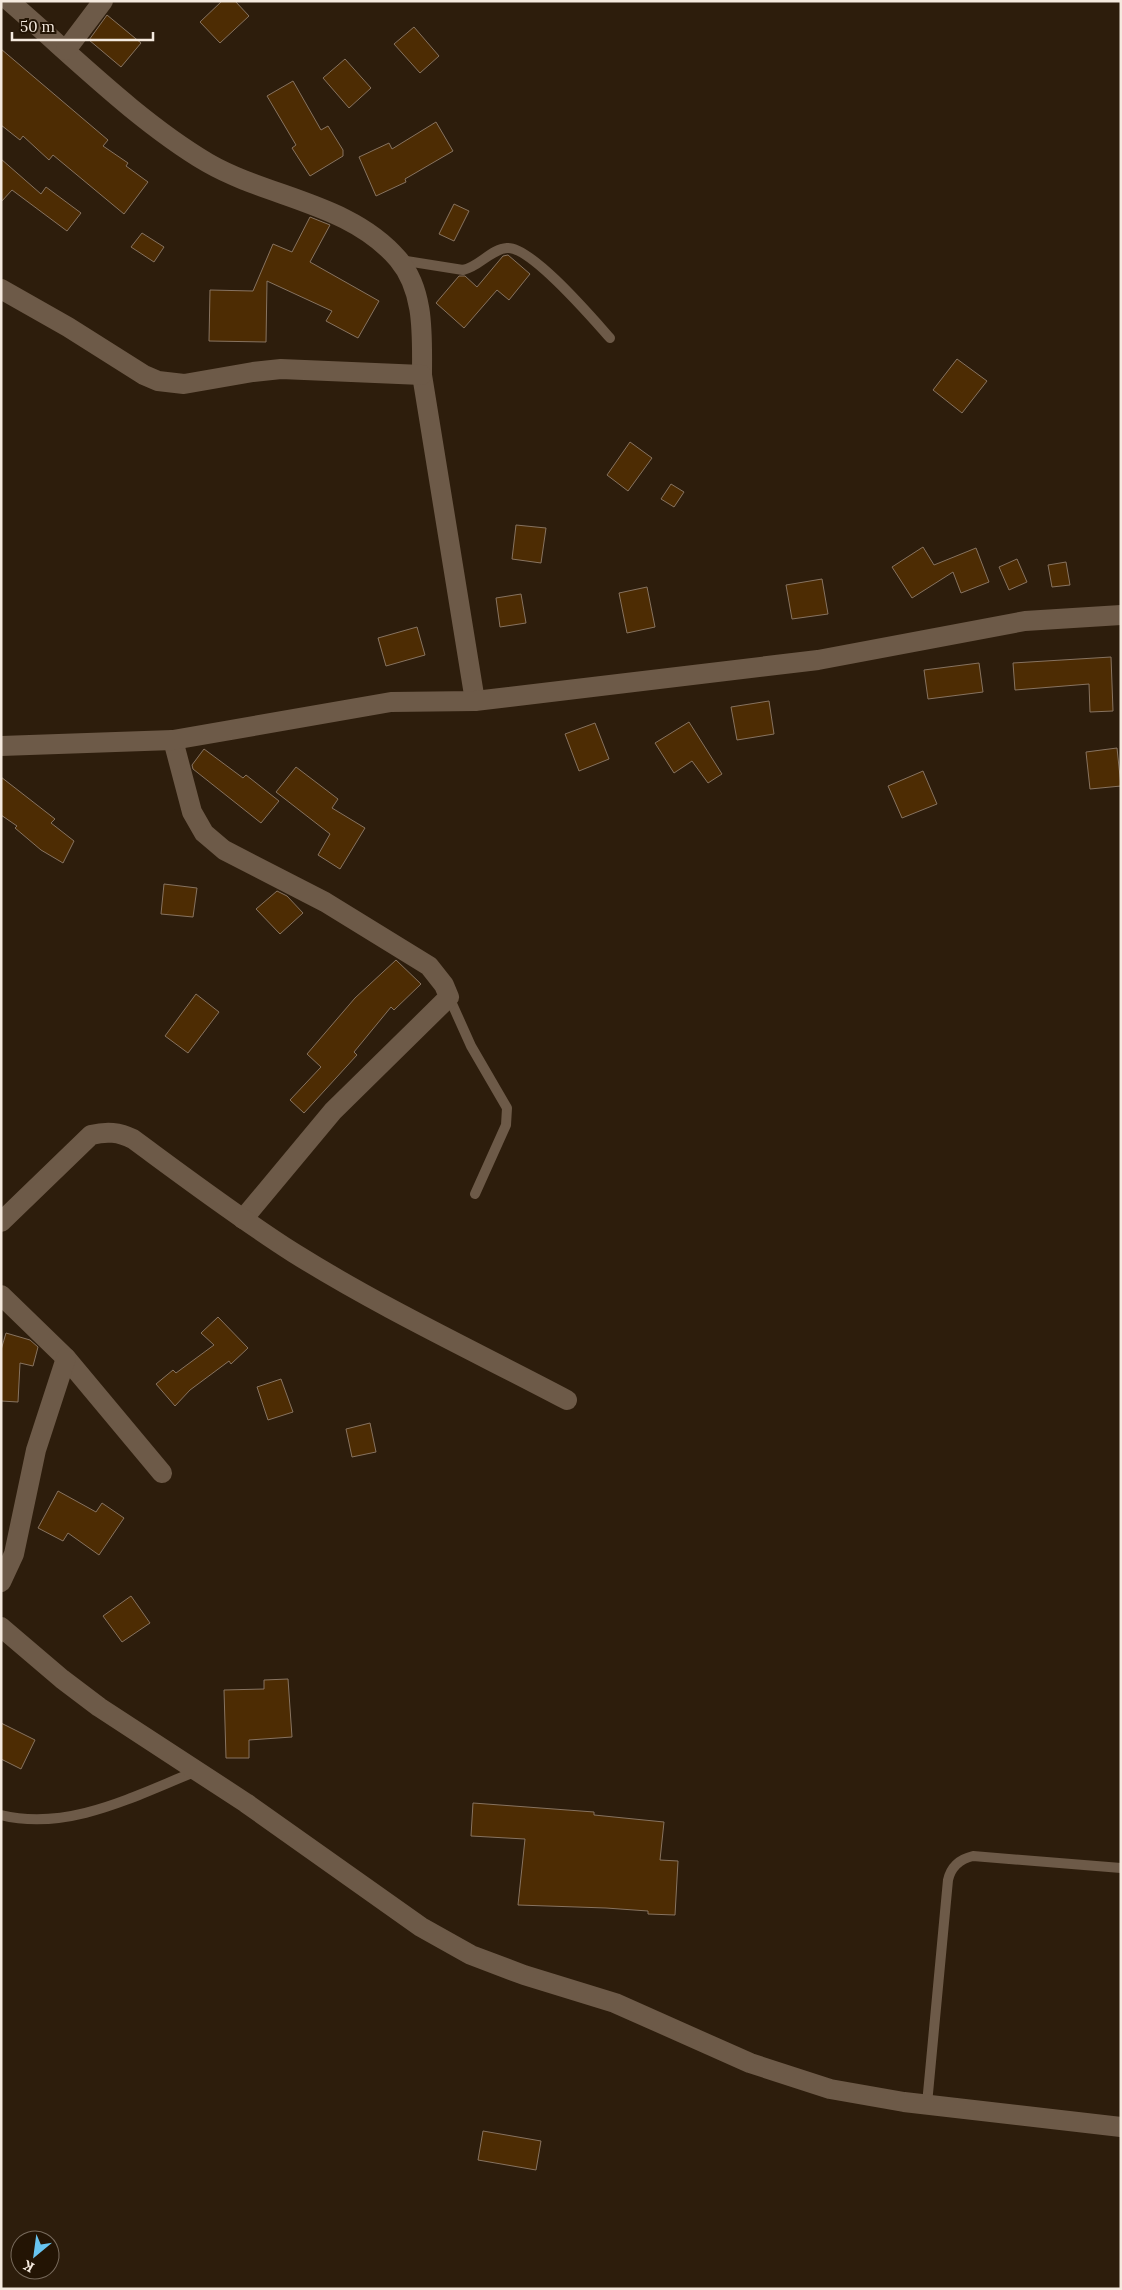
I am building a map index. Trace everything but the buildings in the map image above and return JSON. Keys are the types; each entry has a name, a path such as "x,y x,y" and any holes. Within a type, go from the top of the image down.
{"street":[{"path":"9,1 148,121 181,146 240,179 328,210 379,240 399,260 410,278 418,299 422,324 422,375 475,701"},
{"path":"66,50 103,1"},
{"path":"1,289 68,327 144,376 158,381 184,384 281,369 422,375"},
{"path":"1,746 172,740 390,702 475,701 818,660 1025,621 1121,615"},
{"path":"172,740 196,823 213,842 325,902 424,962 437,975 449,997 333,1111 243,1219"},
{"path":"1,1222 91,1134 112,1132 133,1139 243,1219 348,1285 567,1400"},
{"path":"1,1295 66,1358 162,1473"},
{"path":"1,1582 14,1554 36,1450 66,1358"},
{"path":"1,1627 69,1685 246,1803 421,1928 471,1955 524,1975 615,2003 750,2063 794,2079 866,2097 1121,2127"}],"lane":[{"path":"399,260 463,270 473,267 502,249 513,248 544,268 610,338"},
{"path":"449,997 471,1046 507,1108 506,1125 475,1194"},
{"path":"1,1815 12,1818 42,1819 90,1813 197,1771"},
{"path":"927,2104 948,1880 953,1868 962,1860 973,1856 1121,1868"}]}
